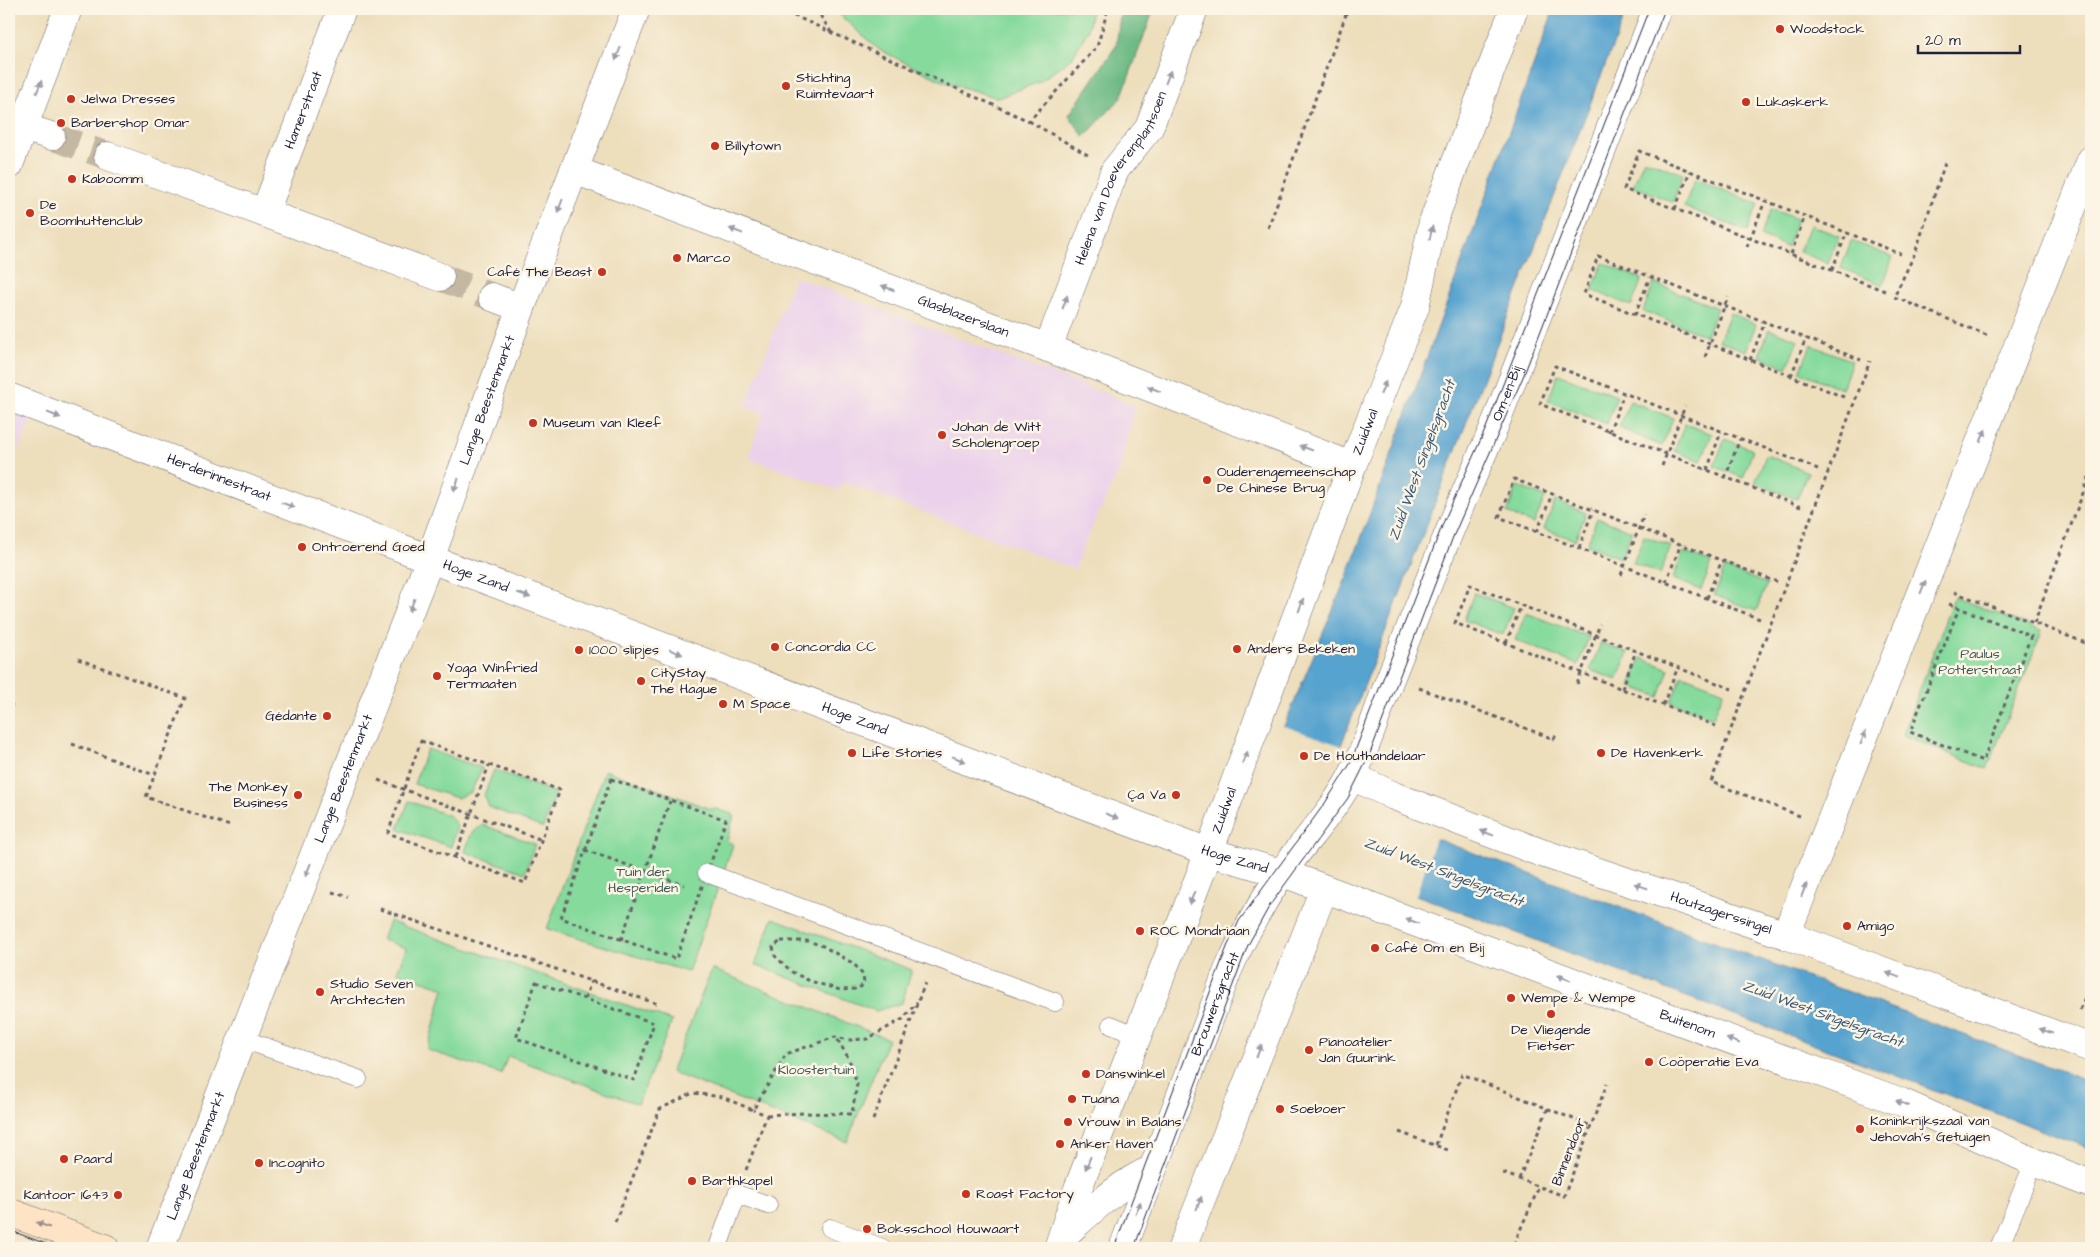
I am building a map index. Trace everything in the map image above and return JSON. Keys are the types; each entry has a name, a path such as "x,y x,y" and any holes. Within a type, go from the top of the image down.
{"street":[{"path":"9,165 68,9"},
{"name":"Hamerstraat","path":"265,212 342,9"},
{"name":"Lange Beestenmarkt","path":"161,1247 430,559 521,308 636,9"},
{"name":"Helena van Doeverenplantsoen","path":"1048,348 1115,170 1148,128 1194,9"},
{"name":"Zuidwal","path":"1209,852 1352,466 1415,307 1433,222 1514,9"},
{"name":"Om-en-Bij","path":"1347,783 1365,747 1390,678 1492,432 1657,9"},
{"path":"23,127 51,136"},
{"path":"108,156 440,277"},
{"path":"1786,935 2091,160"},
{"name":"Glasblazerslaan","path":"574,170 1048,348 1352,466"},
{"path":"492,297 521,308"},
{"name":"Herderinnestraat","path":"9,397 430,559"},
{"name":"Hoge Zand","path":"430,559 1209,852 1282,873"},
{"name":"Brouwersgracht","path":"1123,1248 1228,970 1258,909 1347,783"},
{"name":"Houtzagerssingel","path":"1347,783 1403,800 1539,852 1786,935 2091,1048"},
{"path":"1060,1242 1077,1191 1209,852"},
{"name":"Buitenom","path":"1282,873 1901,1102 2034,1162 2091,1184"},
{"path":"1182,1248 1324,889"},
{"path":"1060,1242 1101,1202 1141,1174 1153,1168"},
{"path":"9,1212 106,1248"}],"lane":[{"path":"707,873 760,891 848,926 935,956 1054,1002"},
{"path":"1111,1025 1138,1036"},
{"path":"242,1039 358,1079"},
{"path":"1999,1248 2034,1162"},
{"path":"718,1247 737,1194 768,1205"},
{"path":"830,1228 882,1248"}],"path":[{"path":"779,9 1029,122 1115,170"},
{"path":"816,9 832,32"},
{"path":"1029,122 1097,47 1108,9"},
{"path":"1268,228 1348,9"},
{"path":"1885,291 1624,189 1636,157 1639,151 1901,254"},
{"path":"1945,163 1915,253 1894,298 2017,348"},
{"path":"1675,209 1690,171"},
{"path":"1747,247 1765,200"},
{"path":"1791,254 1805,216"},
{"path":"1832,270 1846,232"},
{"path":"1844,397 1584,294 1598,256 1861,360"},
{"path":"1635,314 1650,277"},
{"path":"1705,357 1728,297"},
{"path":"1750,360 1765,322"},
{"path":"1791,376 1806,338"},
{"path":"1828,827 1711,782 1870,361"},
{"path":"1801,507 1540,404 1555,366 1818,469"},
{"path":"1609,432 1624,394"},
{"path":"1662,466 1685,406"},
{"path":"1707,470 1721,432"},
{"path":"1726,478 1740,440"},
{"path":"2034,623 2091,472"},
{"path":"1760,619 1499,516 1508,492 1514,479 1777,582"},
{"path":"1537,532 1552,494"},
{"path":"1579,548 1593,510"},
{"path":"1621,575 1644,515"},
{"path":"1666,582 1681,544"},
{"path":"1707,598 1722,560"},
{"path":"1716,726 1455,623 1470,585 1732,689"},
{"path":"1923,587 1959,608 2031,636 1983,761 1910,732 1959,608"},
{"path":"1923,587 2034,623 2091,645"},
{"path":"1506,644 1522,606"},
{"path":"1577,684 1600,624"},
{"path":"1622,689 1636,651"},
{"path":"78,659 185,698 146,797 230,826"},
{"path":"1663,705 1678,667"},
{"path":"1390,678 1554,738 1557,732"},
{"path":"9,704 15,707"},
{"path":"421,741 560,790 526,883 388,833 404,789 421,741"},
{"path":"72,744 154,775"},
{"path":"455,857 489,765"},
{"path":"610,779 726,820 676,959 561,918 586,850 610,779"},
{"path":"404,789 542,840"},
{"path":"621,940 670,801"},
{"path":"586,850 700,891"},
{"path":"380,909 658,1004"},
{"path":"782,941 808,941 822,946 854,964 863,975 864,984 858,990 840,990 810,981 792,972 775,956 773,947 782,941"},
{"path":"874,1120 935,956"},
{"path":"585,999 591,981"},
{"path":"536,982 585,999 654,1023 634,1080 516,1038 536,982"},
{"path":"753,1110 786,1054 835,1036 849,1040 867,1039 903,1019 917,1002"},
{"path":"615,1222 660,1109 693,1093 722,1097 768,1115 804,1113 852,1114 857,1084 849,1059 835,1036"},
{"path":"1436,1145 1462,1074 1591,1126"},
{"name":"Binnendoor","path":"1503,1173 1564,1196 1607,1084"},
{"path":"1519,1179 1548,1108"},
{"path":"737,1194 768,1115"},
{"path":"1399,1132 1448,1150"},
{"path":"1514,1244 1539,1187"}],"shaded area":[{"name":"Johan de Witt Scholengroep","path":"795,277 1135,405 1120,469 1084,544 1075,569 843,482 839,490 748,458 763,413 745,407"},
{"path":"9,401 35,410 9,473"}],"green space":[{"path":"833,9 1092,9 1088,30 1072,58 1039,82 998,98 942,81 878,49"},
{"path":"1121,9 1154,9 1121,98 1084,137 1069,115 1116,46"},
{"path":"1644,159 1683,174 1673,202 1633,186"},
{"path":"1695,179 1758,204 1747,231 1684,207"},
{"path":"1771,209 1797,219 1787,247 1760,236"},
{"path":"1810,225 1839,236 1828,263 1799,252"},
{"path":"1851,241 1893,257 1883,285 1841,268"},
{"path":"1603,263 1642,279 1631,306 1592,290"},
{"path":"1654,283 1717,308 1706,336 1643,311"},
{"path":"1730,313 1756,324 1746,351 1719,341"},
{"path":"1769,329 1798,340 1787,368 1759,356"},
{"path":"1811,345 1852,361 1842,389 1800,372"},
{"path":"1558,374 1617,396 1607,424 1548,401"},
{"path":"1630,401 1673,418 1662,446 1619,428"},
{"path":"1685,424 1712,434 1701,461 1674,451"},
{"path":"1725,439 1753,450 1743,478 1714,466"},
{"path":"1766,455 1808,472 1797,499 1755,483"},
{"path":"1517,486 1545,497 1534,524 1507,513"},
{"path":"1555,501 1586,513 1575,540 1544,529"},
{"path":"1597,518 1632,531 1621,558 1587,545"},
{"path":"1644,536 1671,546 1660,574 1633,563"},
{"path":"1683,552 1712,563 1701,590 1673,579"},
{"path":"1725,568 1767,584 1756,611 1714,595"},
{"path":"1474,593 1514,608 1503,635 1464,620"},
{"name":"Paulus Potterstraat","path":"1954,597 2042,631 1987,769 1903,735"},
{"path":"1526,613 1589,637 1578,665 1515,640"},
{"path":"1601,643 1628,653 1617,680 1590,670"},
{"path":"1641,658 1669,669 1659,697 1630,686"},
{"path":"1682,675 1724,691 1713,718 1671,702"},
{"path":"427,749 482,768 471,792 457,798 414,784"},
{"path":"494,770 556,793 543,828 489,807 484,795"},
{"name":"Tuin der Hesperiden","path":"605,770 713,810 714,808 734,815 727,841 733,845 688,972 547,929"},
{"path":"409,801 450,816 457,826 451,847 398,829"},
{"path":"483,825 535,844 525,873 465,852 472,832"},
{"path":"773,918 912,970 902,1003 876,1011 755,965"},
{"path":"389,921 672,1021 638,1104 508,1056 501,1074 427,1050 444,988 397,972 406,948 382,940"},
{"name":"Kloostertuin","path":"712,969 888,1039 847,1142 671,1072"}],"water":[{"name":"Zuid West Singelsgracht","path":"1554,9 1627,9 1337,756 1338,776 1342,791 1350,803 1384,823 1433,840 1436,839 2091,1082 2091,1149 1416,895 1284,726 1349,571"}],"pier":[{"path":"1284,726 1342,746 1338,757 1339,776 1348,798 1362,810 1371,816 1436,838 1416,895 1339,864 1313,846 1295,825 1284,801 1278,770"}],"tunnel":[{"path":"51,136 108,156"},
{"path":"440,277 492,297"}],"tram line":[{"path":"1114,1248 1227,947 1239,921 1325,803 1350,764 1444,521 1486,428 1649,9"},
{"path":"1134,1248 1248,945 1270,905 1348,798 1369,756 1453,537 1523,377 1665,9"},
{"path":"9,1230 57,1248"}],"place":[{"name":"Woodstock","path":"1780,29"},
{"name":"Stichting Ruimtevaart","path":"786,86"},
{"name":"Jelwa Dresses","path":"71,99"},
{"name":"Lukaskerk","path":"1746,102"},
{"name":"Barbershop Omar","path":"61,123"},
{"name":"Billytown","path":"715,146"},
{"name":"Kaboomm","path":"72,179"},
{"name":"De Boomhuttenclub","path":"30,213"},
{"name":"Marco","path":"677,258"},
{"name":"Café The Beast","path":"602,272"},
{"name":"Museum van Kleef","path":"533,423"},
{"name":"Johan de Witt Scholengroep","path":"942,435"},
{"name":"Ouderengemeenschap De Chinese Brug","path":"1207,480"},
{"name":"Ontroerend Goed","path":"302,547"},
{"name":"Concordia CC","path":"775,647"},
{"name":"Anders Bekeken","path":"1237,649"},
{"name":"1000 slipjes","path":"579,650"},
{"name":"Yoga Winfried Termaaten","path":"437,676"},
{"name":"CityStay The Hague","path":"641,681"},
{"name":"M Space","path":"723,704"},
{"name":"Gédante","path":"327,716"},
{"name":"Life Stories","path":"852,753"},
{"name":"De Havenkerk","path":"1601,753"},
{"name":"De Houthandelaar","path":"1304,756"},
{"name":"The Monkey Business","path":"298,795"},
{"name":"Ça Va","path":"1176,795"},
{"name":"Amigo","path":"1847,926"},
{"name":"ROC Mondriaan","path":"1140,931"},
{"name":"Café Om en Bij","path":"1375,948"},
{"name":"Studio Seven Archtecten","path":"320,992"},
{"name":"Wempe & Wempe","path":"1511,998"},
{"name":"De Vliegende Fietser","path":"1551,1014"},
{"name":"Pianoatelier Jan Guurink","path":"1309,1050"},
{"name":"Coöperatie Eva","path":"1649,1062"},
{"name":"Danswinkel","path":"1086,1074"},
{"name":"Tuana","path":"1072,1099"},
{"name":"Soeboer","path":"1280,1109"},
{"name":"Vrouw in Balans","path":"1068,1122"},
{"name":"Koninkrijkszaal van Jehovah's Getuigen","path":"1860,1129"},
{"name":"Anker Haven","path":"1060,1144"},
{"name":"Paard","path":"64,1159"},
{"name":"Incognito","path":"259,1163"},
{"name":"Barthkapel","path":"692,1181"},
{"name":"Roast Factory","path":"966,1194"},
{"name":"Kantoor 1643","path":"118,1195"},
{"name":"Boksschool Houwaart","path":"867,1229"}]}
